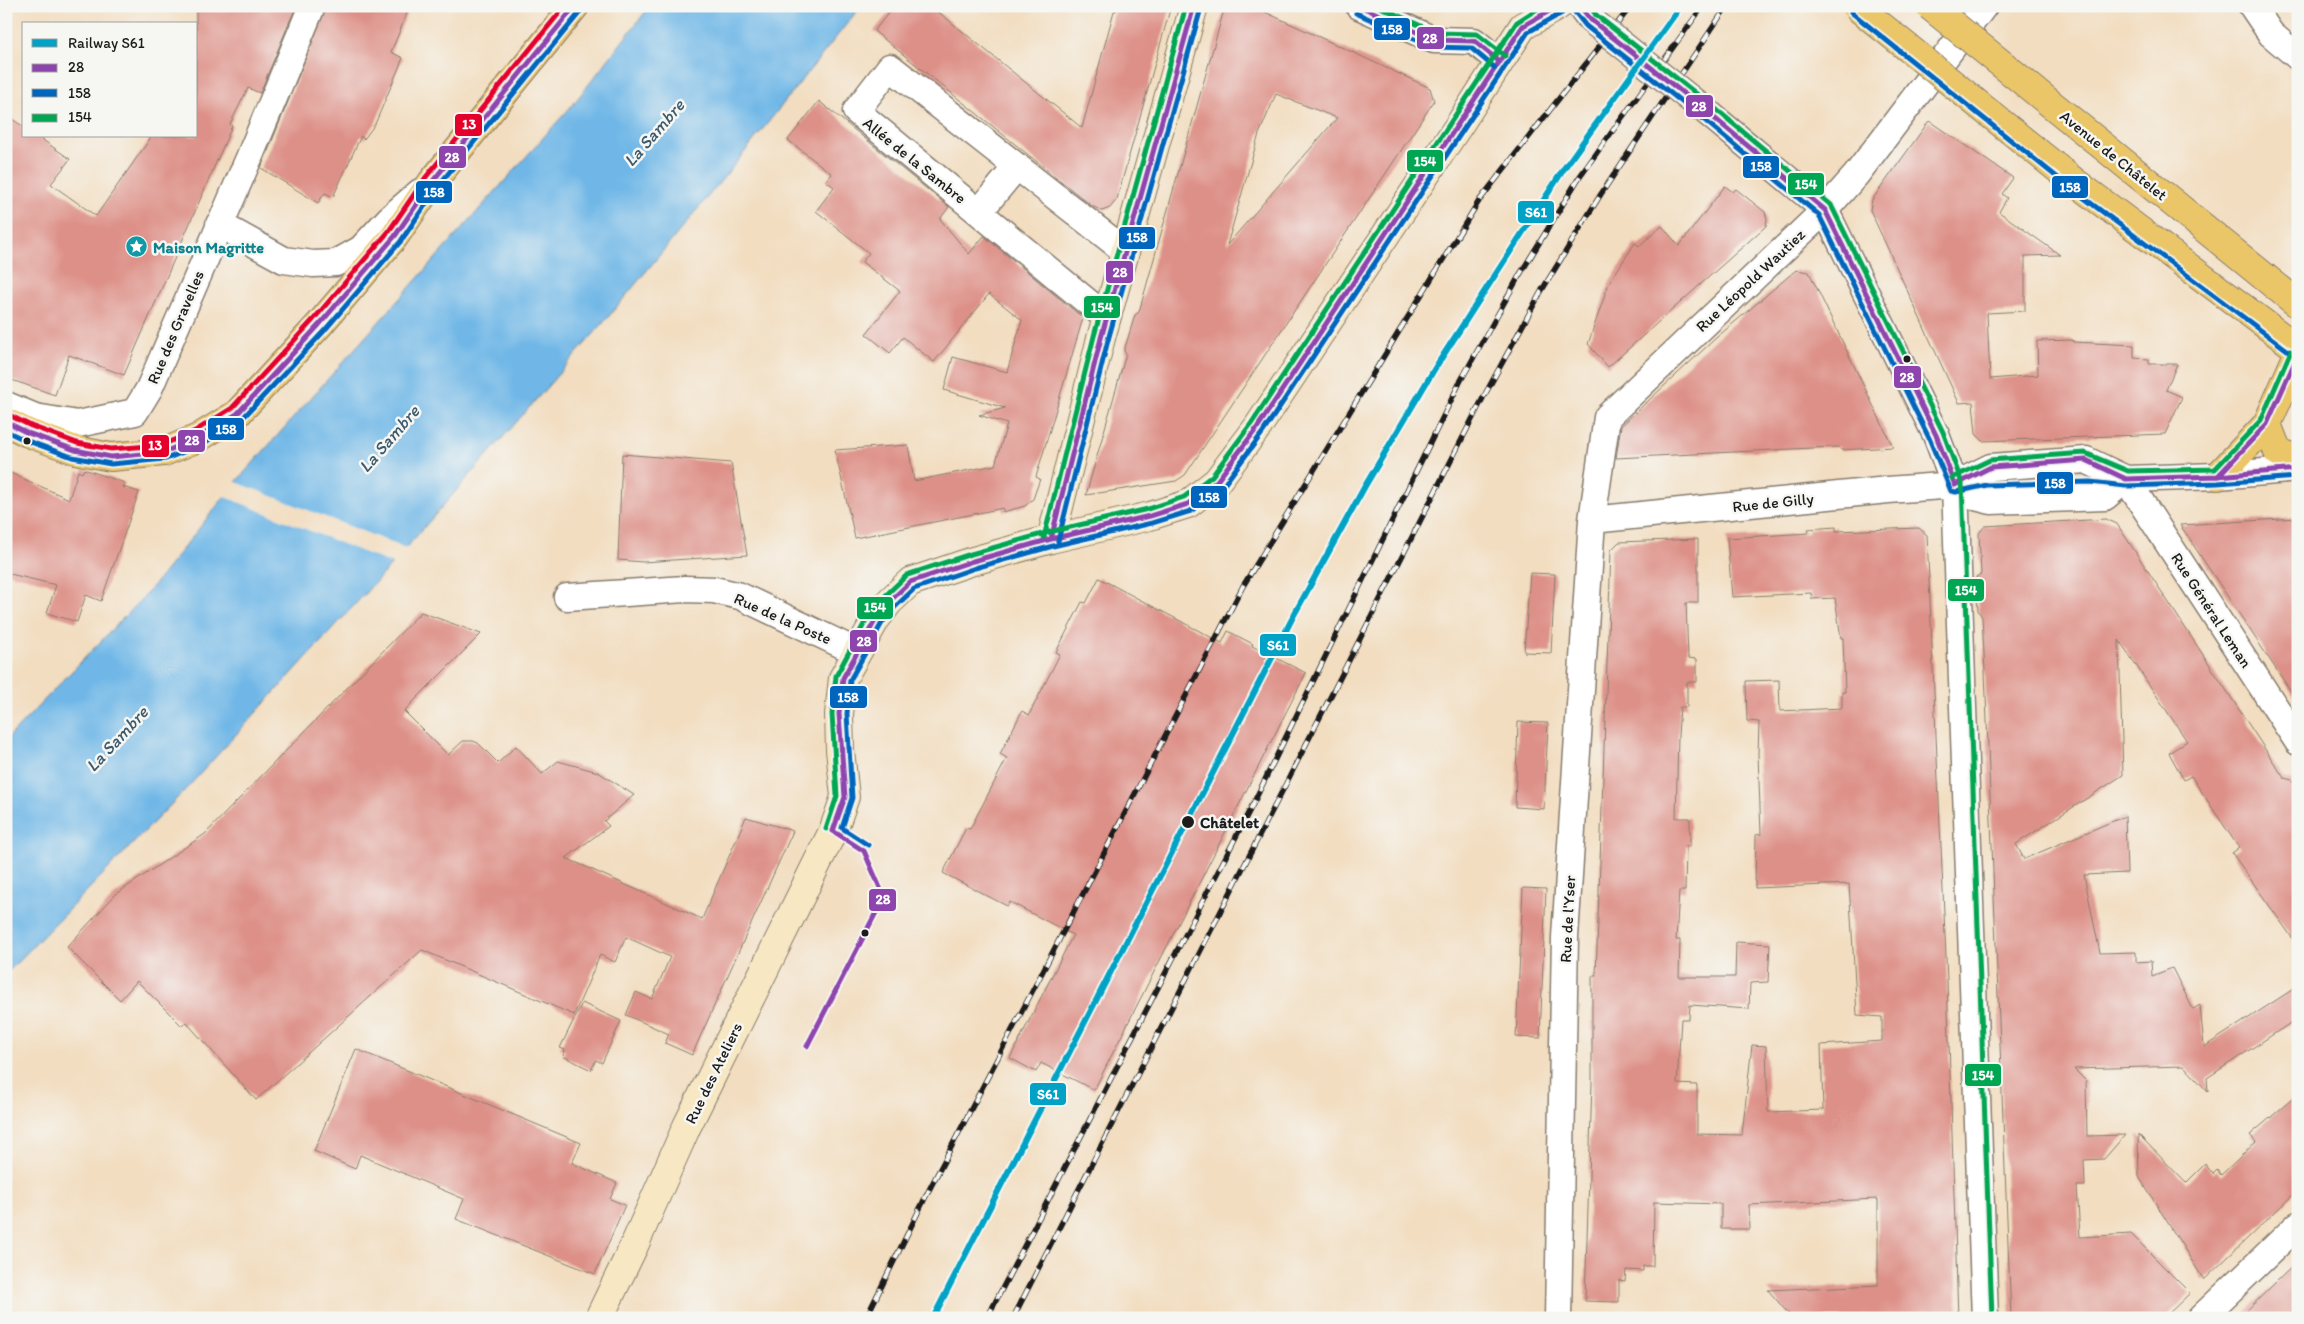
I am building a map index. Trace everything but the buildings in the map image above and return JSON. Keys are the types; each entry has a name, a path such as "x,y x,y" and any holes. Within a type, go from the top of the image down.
{"main road":[{"path":"6,422 28,433 75,450 111,457 164,452 198,438 237,414 320,325 396,236 432,182 575,6"},
{"path":"1856,6 2072,180 2298,349"},
{"name":"Avenue de Châtelet","path":"1930,6 2298,304"},
{"path":"2218,476 2267,424 2298,354"},
{"path":"2267,424 2278,452 2298,459"}],"street":[{"name":"Rue des Gravelles","path":"6,405 35,417 78,424 135,412 149,389 312,6"},
{"path":"1051,539 1107,318 1194,6"},
{"path":"1359,6 1434,40 1474,41 1500,62"},
{"path":"857,652 888,602 910,582 973,561 1051,539 1150,516 1188,504 1217,481 1257,428 1523,26 1558,6"},
{"name":"Rue Léopold Wautiez","path":"1592,520 1607,417 1825,210 1856,175 1984,6"},
{"path":"2252,6 2271,34 2298,57"},
{"path":"1585,13 1825,210 1936,435 1955,485 1985,1318"},
{"name":"Allée de la Sambre","path":"1107,318 856,111 890,67 1125,251"},
{"name":"Allée de la Sambre","path":"979,212 1017,166"},
{"path":"219,224 284,260 313,264 336,263 361,249 389,219 432,182"},
{"name":"Rue de Gilly","path":"1592,520 1955,485 1991,467 2086,460 2126,479 2218,476 2298,469"},
{"path":"1955,485 1971,496 1991,501 2105,497 2126,479"},
{"name":"Rue Général Leman","path":"2126,479 2298,742"},
{"name":"Rue de l'Yser","path":"1558,1318 1565,937 1592,520"},
{"name":"Rue de la Poste","path":"567,596 685,589 714,590 740,596 857,652"},
{"name":"Rue des Ateliers","path":"599,1318 633,1248 687,1126 833,831 846,797 840,750 839,714 843,678 857,652"},
{"path":"2201,1318 2298,1225"}],"water":[{"name":"La Sambre","path":"650,6 861,6 735,164 605,321 392,564 189,786 6,974 6,740 149,591 236,482 575,102"}],"pier":[{"path":"233,481 408,549 395,565 223,496"}],"railway":[{"path":"866,1318 929,1190 1243,586 1479,201 1631,6"},
{"path":"987,1318 1254,802 1460,382 1519,276 1580,176 1703,6"},
{"path":"1013,1318 1483,398 1542,290 1601,194 1727,6"}],"rail line":[{"name":"S61","path":"933,1318 1295,613 1365,486 1435,368 1565,167 1681,6"}],"transit line":[{"name":"13","path":"9,415 31,426 77,443 111,449 162,445 195,431 232,408 313,320 389,231 426,177 565,6"},
{"name":"28","path":"6,422 28,433 75,450 111,457 164,452 198,438 237,414 319,325 395,236 432,182 575,6"},
{"name":"154","path":"1044,537 1094,336 1186,6"},
{"name":"28","path":"1051,539 1101,338 1194,6"},
{"name":"28","path":"1360,6 1434,40 1474,41 1500,62"},
{"name":"154","path":"1378,6 1436,33 1477,34 1505,56"},
{"name":"154","path":"826,829 837,796 832,714 836,676 869,615 884,597 907,575 971,554 1049,532 1148,509 1184,497 1212,476 1251,424 1517,22 1542,6"},
{"name":"28","path":"833,831 845,797 839,714 843,678 876,619 889,602 910,582 973,561 1051,539 1150,516 1188,504 1217,481 1257,428 1523,26 1558,6"},
{"name":"28","path":"1580,6 1591,20 1707,112 1825,210 1936,435 1955,485"},
{"name":"154","path":"1590,6 1596,15 1712,106 1831,205 1943,432 1962,483 1992,1318"},
{"name":"158","path":"1058,541 1108,340 1201,8"},
{"name":"158","path":"6,431 72,457 111,464 166,459 201,445 241,420 325,330 401,241 438,186 581,11"},
{"name":"158","path":"1574,11 1586,26 1702,118 1819,215 1929,438 1951,491 1956,492 1987,485 2090,482 2126,486 2218,483 2298,477"},
{"name":"158","path":"1851,12 2068,186 2294,355"},
{"name":"158","path":"1356,13 1432,47 1471,48 1495,68"},
{"name":"158","path":"868,845 842,828 852,798 847,714 850,680 882,623 895,607 914,589 975,568 1053,546 1152,523 1191,511 1223,486 1263,432 1528,32 1562,13"},
{"name":"154","path":"1952,478 1990,460 2085,453 2128,471 2215,469 2261,420 2291,351"},
{"name":"28","path":"2218,476 2267,424 2298,355"},
{"name":"28","path":"1955,485 1991,467 2086,460 2126,479 2218,476 2298,469"},
{"name":"28","path":"807,1046 884,897 864,851 833,831"}],"place":[{"name":"Maison Magritte","path":"137,247"},
{"name":"Châtelet","path":"1188,822"}]}
